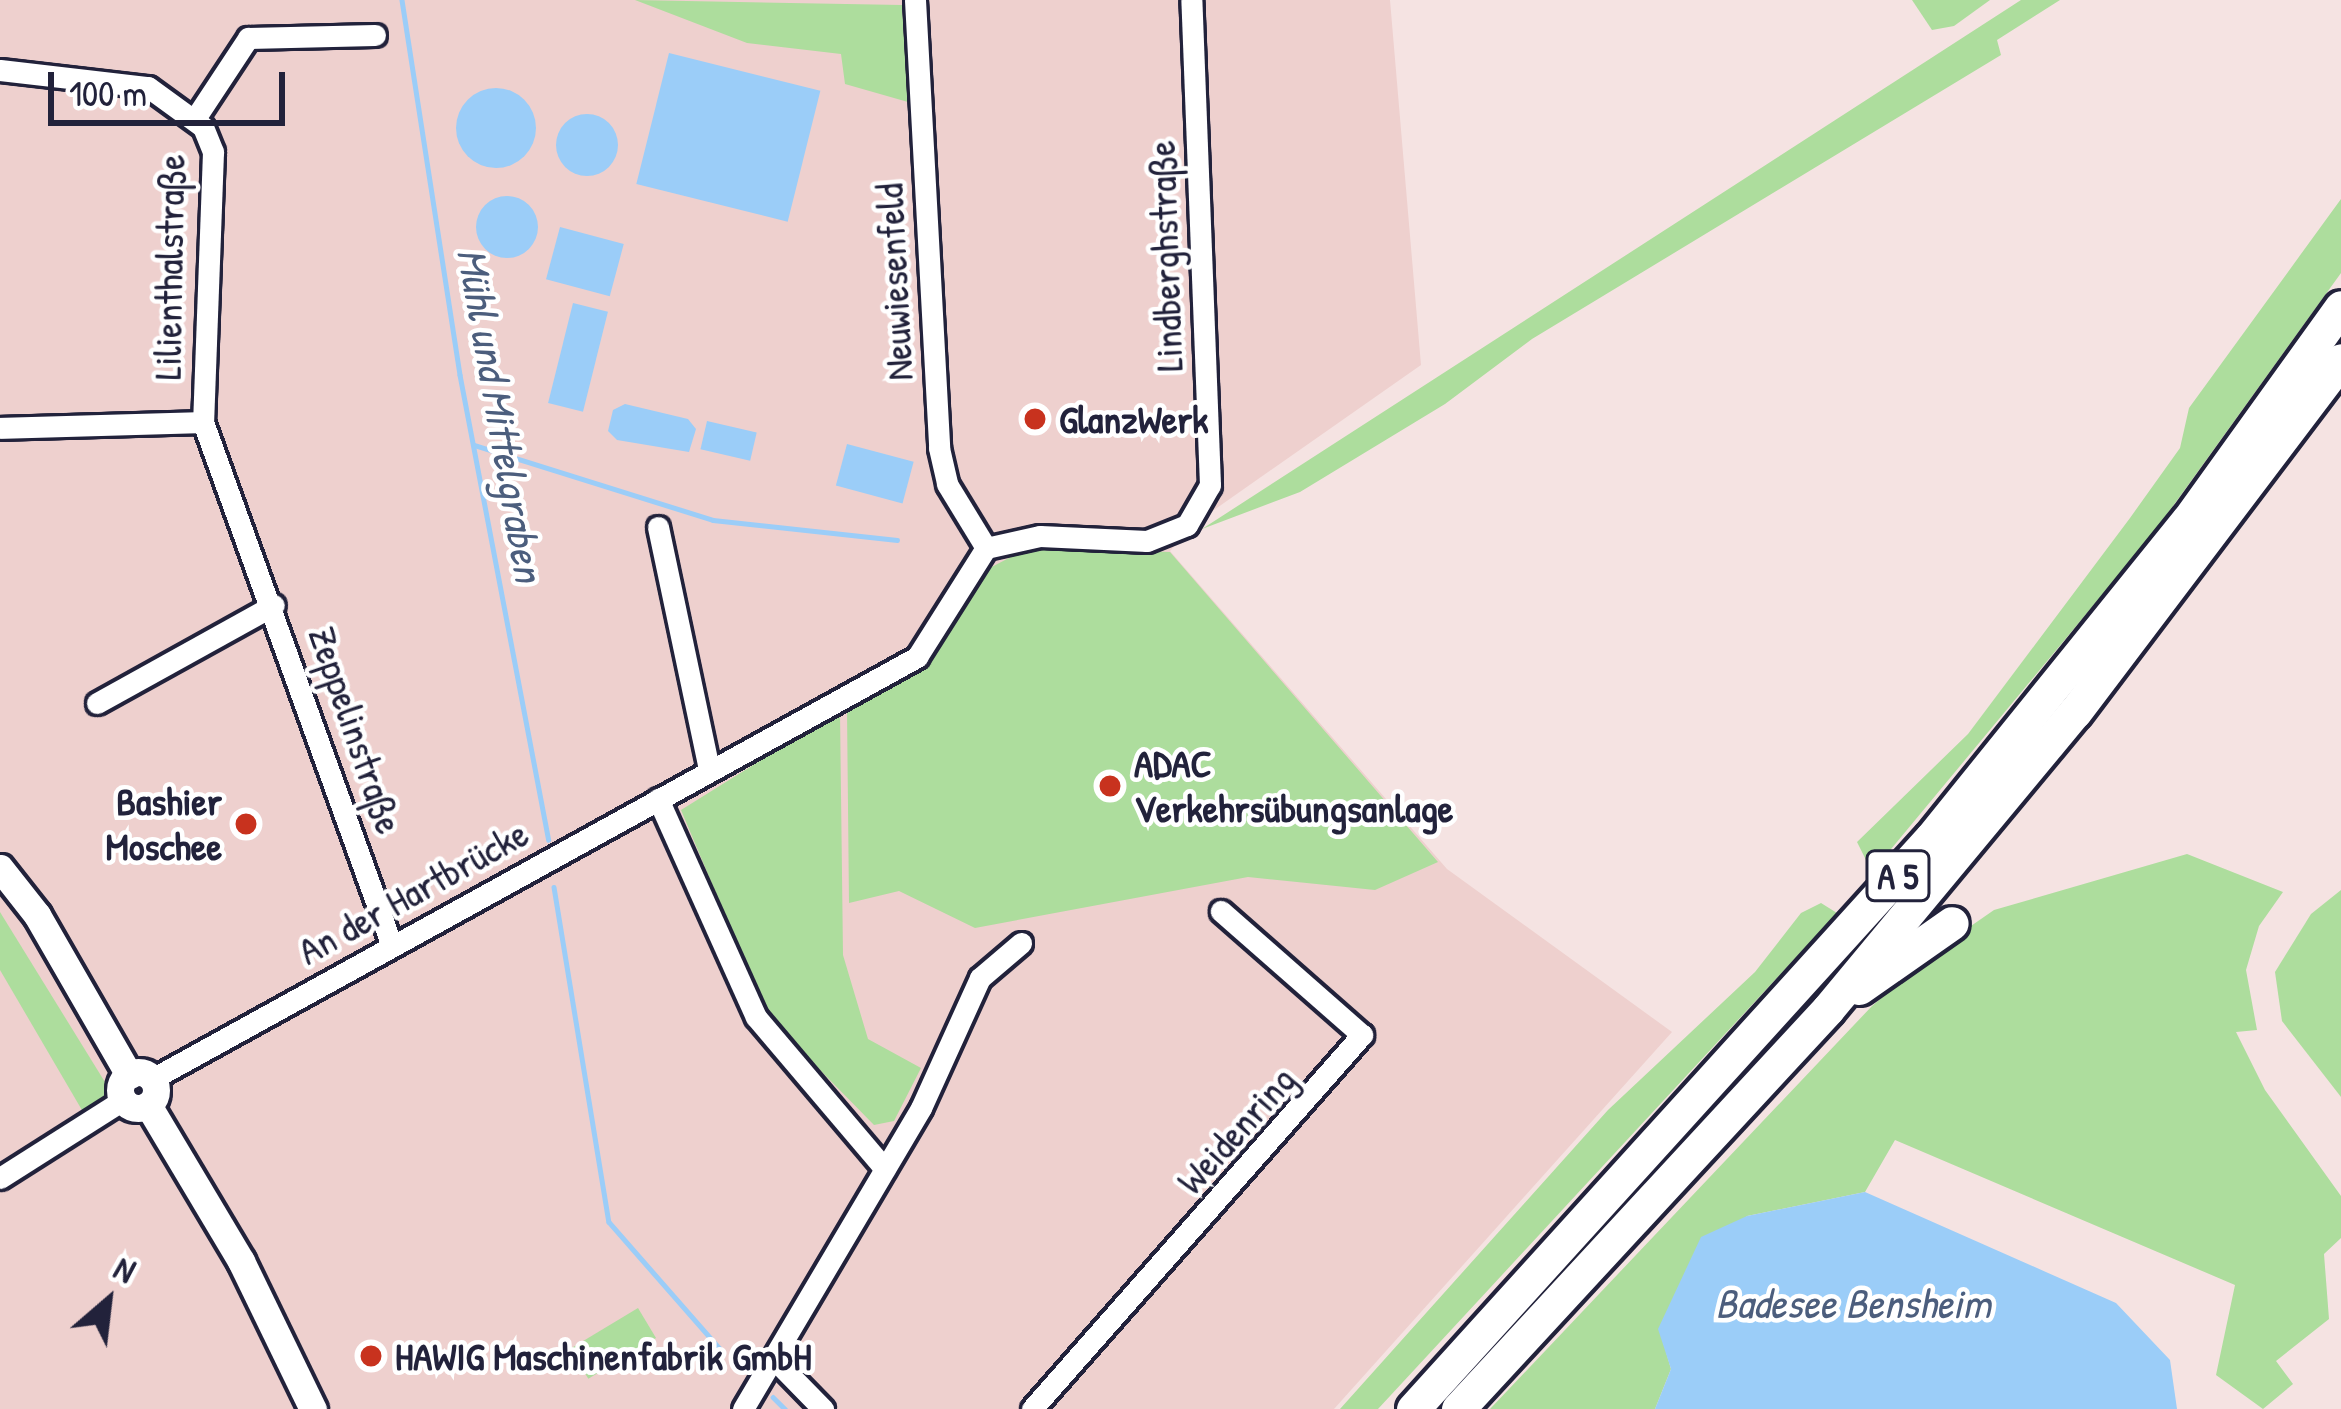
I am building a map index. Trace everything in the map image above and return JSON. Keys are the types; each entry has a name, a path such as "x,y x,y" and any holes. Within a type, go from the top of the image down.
{"highway":[{"name":"A 5","path":"1413,1409 1931,838 2188,520 2341,307"},
{"name":"A 5","path":"1458,1409 1828,1009 2089,694 2341,361"},
{"path":"1828,1009 1952,923"}],"main road":[{"path":"0,868 37,915 241,1261 313,1409"}],"street":[{"name":"Neuwiesenfeld","path":"915,0 939,448 947,484 986,548"},
{"name":"Lindberghstraße","path":"986,548 1040,536 1147,541 1168,537 1202,508 1210,449 1191,0"},
{"name":"Lilienthalstraße","path":"196,117 248,38 375,35"},
{"name":"Lilienthalstraße","path":"0,70 148,87 196,117 213,152 203,422"},
{"path":"0,428 203,422"},
{"name":"Zeppelinstraße","path":"203,422 274,605 392,946"},
{"path":"658,527 710,769"},
{"name":"An der Hartbrücke","path":"0,1178 138,1090 917,657 986,548"},
{"name":"Zeppelinstraße","path":"98,704 274,605"},
{"path":"658,799 756,1017 885,1169"},
{"name":"Weidenring","path":"1032,1409 1362,1035 1221,911"},
{"path":"743,1409 885,1169 980,978 1021,944"},
{"path":"775,1360 823,1409"}],"shaded area":[{"path":"0,0 1390,0 1421,365 1194,524 1170,551 1447,869 1672,1032 1334,1409 0,1409"}],"green space":[{"path":"635,0 902,5 908,102 845,84 841,54 747,43"},
{"path":"1912,0 1990,0 1954,26 1932,30"},
{"path":"2021,0 2060,0 1997,40 2001,55 1532,339 1445,404 1300,492 1202,529"},
{"path":"2341,199 2341,273 2155,531 1872,872 1857,842 1968,734 2180,448 2189,408"},
{"name":"ADAC Verkehrsübungsanlage","path":"1030,547 1170,552 1438,862 1375,890 1248,877 975,928 899,891 849,903 847,710 920,664 982,572"},
{"path":"840,711 843,955 868,1039 921,1068 894,1121 874,1125 768,1017 681,810"},
{"path":"2187,854 2283,892 2259,926 2246,970 2257,1030 2236,1032 2265,1090 2341,1196 2341,1238 2324,1254 2329,1319 2276,1361 2293,1384 2263,1409 2216,1375 2235,1285 1895,1140 1865,1192 1747,1216 1659,1328 1671,1369 1655,1409 1490,1409 1872,1006 1942,946 1994,910"},
{"path":"2341,890 2341,1097 2282,1021 2275,972 2311,914"},
{"path":"1821,903 1837,913 1378,1409 1340,1409 1608,1110 1755,972 1801,913"},
{"path":"0,912 108,1087 107,1099 86,1117 0,970"},
{"path":"638,1308 656,1338 588,1379 570,1349"}],"water":[{"path":"669,53 820,91 788,222 636,184"},
{"path":"496,88 524,100 536,128 524,156 496,168 468,156 456,128 468,100"},
{"path":"587,114 609,123 618,145 609,167 587,176 565,167 556,145 565,123"},
{"path":"507,196 529,205 538,227 529,249 507,258 485,249 476,227 485,205"},
{"path":"560,227 624,244 610,296 546,279"},
{"path":"573,303 608,312 583,412 548,403"},
{"path":"625,404 688,419 696,429 689,452 617,440 608,431 613,410"},
{"path":"707,421 757,432 750,461 700,449"},
{"path":"847,444 914,462 903,503 836,486"},
{"name":"Badesee Bensheim","path":"1865,1192 2116,1303 2170,1360 2177,1409 1655,1409 1671,1369 1658,1329 1701,1237 1747,1216"}],"waterway":[{"name":"Mühl und Mittelgraben","path":"402,0 460,375 549,840"},
{"path":"474,445 713,520 897,540"},
{"name":"Mühl und Mittelgraben","path":"554,887 609,1222 722,1351"},
{"name":"Mühl und Mittelgraben","path":"773,1397 785,1409"}],"place":[{"name":"GlanzWerk","path":"1035,419"},
{"name":"ADAC Verkehrsübungsanlage","path":"1110,786"},
{"name":"Bashier Moschee","path":"246,824"},
{"name":"HAWIG Maschinenfabrik GmbH","path":"371,1356"}]}
